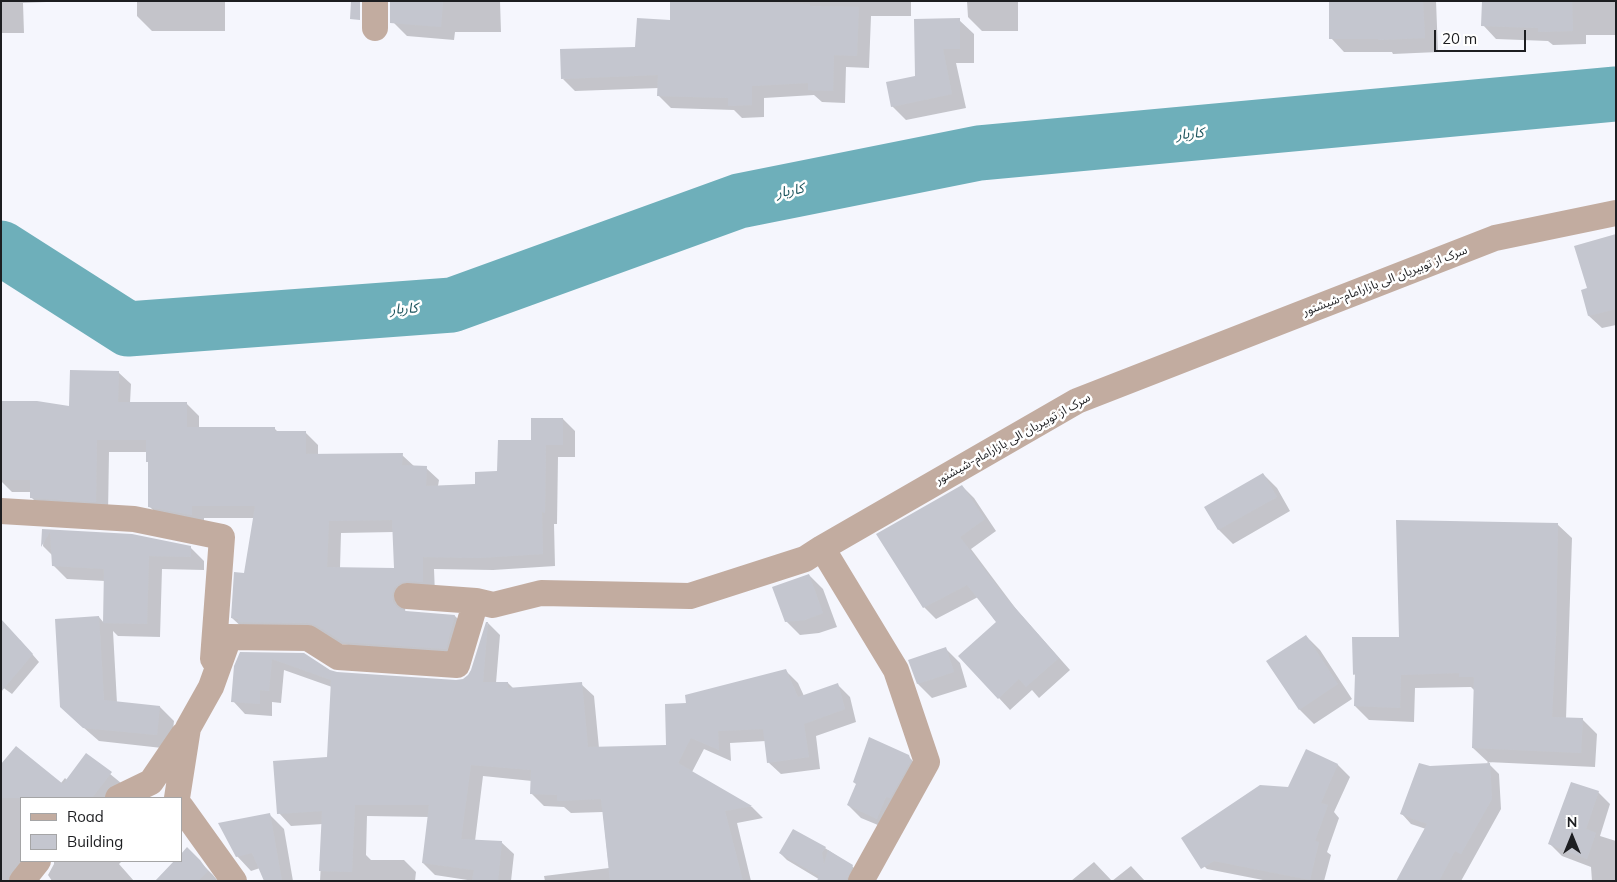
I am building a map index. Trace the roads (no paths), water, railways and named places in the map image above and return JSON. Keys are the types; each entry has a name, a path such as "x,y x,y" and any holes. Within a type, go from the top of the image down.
{"street":[{"path":"375,1 375,28"},
{"name":"سرک از توبیریان الی بازارامام-شیشنور","path":"407,596 476,601 493,605 542,593 690,596 805,559 1077,401 1495,238 1616,214"},
{"path":"1,511 134,519 222,537 212,687"},
{"path":"822,548 896,670 927,762 861,881"},
{"path":"120,797 151,782 188,728 212,687 229,637 308,638 338,657 457,665 476,601"},
{"path":"178,797 188,728"},
{"path":"182,808 234,881"},
{"path":"22,881 37,862"}],"waterway":[{"name":"کاربار","path":"1,248 128,329 452,305 739,201 979,153 1616,94"}]}
